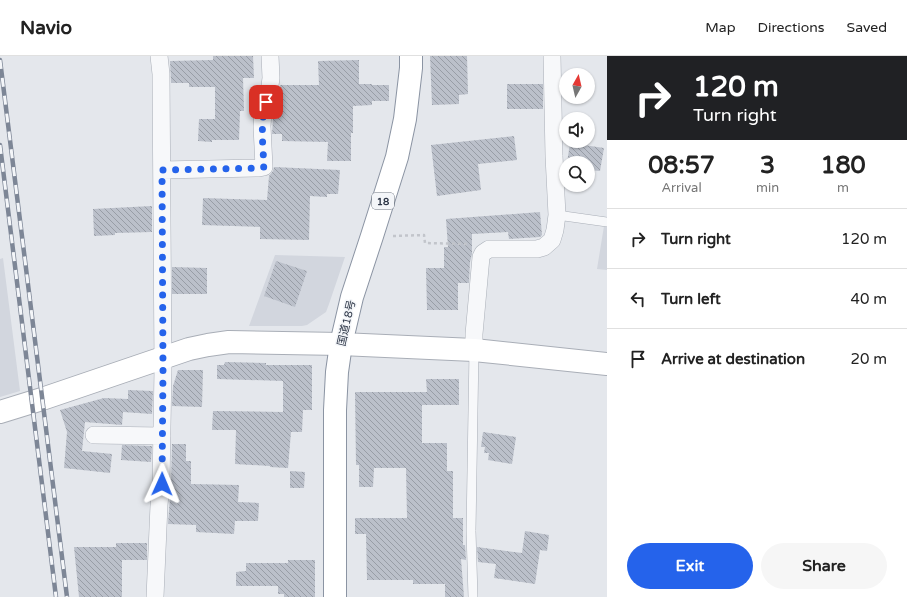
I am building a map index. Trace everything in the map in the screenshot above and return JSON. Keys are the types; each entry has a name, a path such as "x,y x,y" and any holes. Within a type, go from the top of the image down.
{"main road":[{"name":"国道18号","path":"335,597 336,378 341,344 352,297 397,157 405,119 411,56"},
{"path":"0,412 189,349 229,342 341,344 474,350 607,364"}],"street":[{"path":"154,597 159,505 162,484 162,170 161,74 159,56"},
{"path":"162,170 264,167 262,126 263,112 269,93 271,78 270,56"},
{"path":"474,350 474,334 481,257 483,253 489,249 537,249 552,240 555,230 558,216 554,156 552,56"},
{"path":"94,435 162,436"}],"lane":[{"path":"558,216 607,222"},
{"path":"473,597 471,531 474,350"}],"path":[{"path":"372,236 424,235 424,243 476,244 489,249"}],"shaded area":[{"path":"604,226 607,226 607,270 597,269"},
{"path":"275,255 345,257 326,312 307,325 249,326"},
{"path":"3,258 20,391 0,397 0,259"}],"building":[{"path":"213,56 253,56 254,78 243,78 244,111 240,111 239,140 212,140 212,142 198,141 199,119 215,119 215,87 189,87 189,83 171,83 170,61 213,60"},
{"path":"430,56 467,56 468,94 459,95 459,104 432,105"},
{"path":"359,60 359,84 389,85 389,101 372,101 372,105 353,106 351,161 327,161 328,142 282,141 282,134 272,134 273,119 276,119 276,106 280,85 319,85 318,61"},
{"path":"507,84 543,84 543,109 507,109"},
{"path":"514,136 517,160 478,164 481,190 437,196 431,145"},
{"path":"595,147 604,148 600,171 595,171 595,156 568,156 569,148 595,148"},
{"path":"274,167 340,170 338,194 327,194 327,197 310,196 309,240 260,239 260,227 202,225 203,198 267,200 269,176"},
{"path":"152,206 152,232 115,233 115,235 94,236 93,209"},
{"path":"540,212 542,235 540,237 509,239 508,232 472,234 472,254 469,283 458,283 458,310 427,310 426,268 444,268 444,247 448,247 446,219"},
{"path":"276,261 307,271 295,307 264,296"},
{"path":"172,267 207,268 207,294 172,294"},
{"path":"225,362 266,363 266,365 312,365 312,410 303,410 302,432 291,432 288,468 235,464 236,430 212,430 213,411 283,412 283,381 217,379 217,365 224,365"},
{"path":"178,370 203,370 202,407 172,406 173,386"},
{"path":"426,379 459,379 459,405 422,405 422,443 447,443 447,471 453,471 453,518 463,518 463,545 465,545 466,560 461,559 464,597 445,597 445,584 413,584 413,580 367,580 366,534 355,534 355,518 407,518 406,468 374,468 373,487 359,487 359,465 356,465 355,392 427,392"},
{"path":"128,390 153,391 152,414 123,412 122,425 85,422 82,451 112,454 110,473 64,468 67,432 60,410 104,398 128,399"},
{"path":"483,432 516,437 512,464 488,460 489,453 484,453 485,447 481,447"},
{"path":"172,444 186,444 186,461 191,461 191,484 239,485 238,502 259,503 258,521 235,521 234,534 196,532 196,525 168,524"},
{"path":"122,445 152,446 151,462 121,460"},
{"path":"290,471 305,472 304,488 290,488"},
{"path":"525,531 549,535 547,551 540,550 535,584 494,578 496,564 478,562 477,547 522,553"},
{"path":"116,543 147,543 147,560 122,560 122,597 79,597 74,547 116,547"},
{"path":"288,560 315,560 315,597 284,597 284,594 278,594 278,586 236,586 236,572 246,571 246,563 288,563"}],"railway":[{"path":"0,60 67,597"},
{"path":"0,145 56,597"}],"route":[{"path":"162,484 162,170 264,167 262,126 263,112 266,102"}]}
